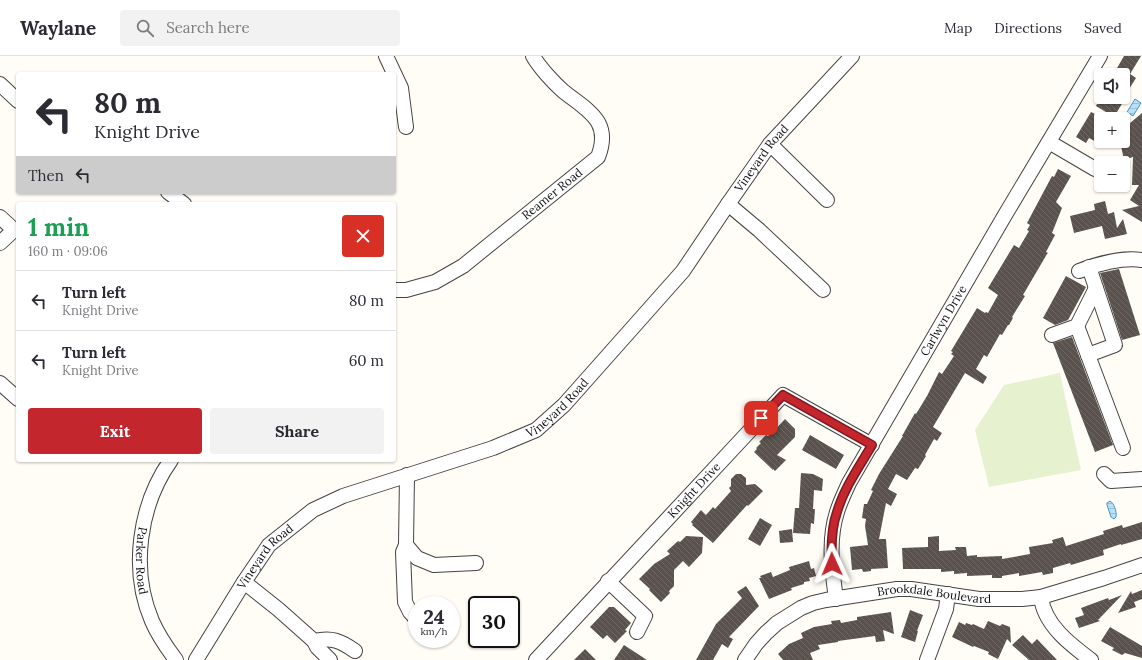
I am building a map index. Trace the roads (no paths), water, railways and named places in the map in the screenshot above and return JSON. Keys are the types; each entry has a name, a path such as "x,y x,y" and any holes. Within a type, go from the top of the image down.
{"street":[{"path":"386,56 394,72"},
{"name":"Reamer Road","path":"396,290 406,290 435,282 463,266 598,157 602,147 600,124 593,114 562,90 536,62 533,56"},
{"name":"Vineyard Road","path":"196,660 244,582 269,545 313,510 343,496 493,448 536,430 564,405 683,271 770,144 852,56"},
{"name":"Carlwyn Drive","path":"836,599 831,546 836,513 849,483 1005,215 1100,56"},
{"path":"396,77 401,88 406,127"},
{"path":"0,84 16,99"},
{"path":"1049,142 1094,168"},
{"path":"770,144 827,200"},
{"path":"171,194 181,202"},
{"path":"728,204 759,230 823,290"},
{"path":"0,218 14,230 0,243"},
{"path":"1088,355 1115,345 1096,288 1084,269 1125,260 1142,260"},
{"path":"1052,336 1077,326 1096,288"},
{"path":"1077,326 1123,448"},
{"path":"0,383 16,397"},
{"name":"Knight Drive","path":"536,660 783,395 872,445"},
{"name":"Parker Road","path":"170,462 155,488 147,509 142,530 140,551 143,588 151,620 157,632 176,660"},
{"path":"1104,474 1111,481 1142,479"},
{"path":"408,475 406,545 403,552 405,602 408,608"},
{"path":"406,545 417,558 434,565 476,563"},
{"name":"Brookdale Boulevard","path":"745,660 766,633 777,623 813,604 897,589 911,589 973,599 1022,600 1041,598 1142,565"},
{"path":"608,581 645,616 637,632"},
{"path":"244,582 278,609 314,641 317,647 330,660"},
{"path":"927,660 946,609 948,594"},
{"path":"1041,598 1044,612 1055,628 1091,660"},
{"path":"314,641 324,639 341,642 355,651"}],"water":[{"path":"1135,99 1141,103 1133,116 1130,112 1127,112"},
{"path":"1110,501 1116,510 1116,517 1114,519 1111,517 1107,505"}]}
